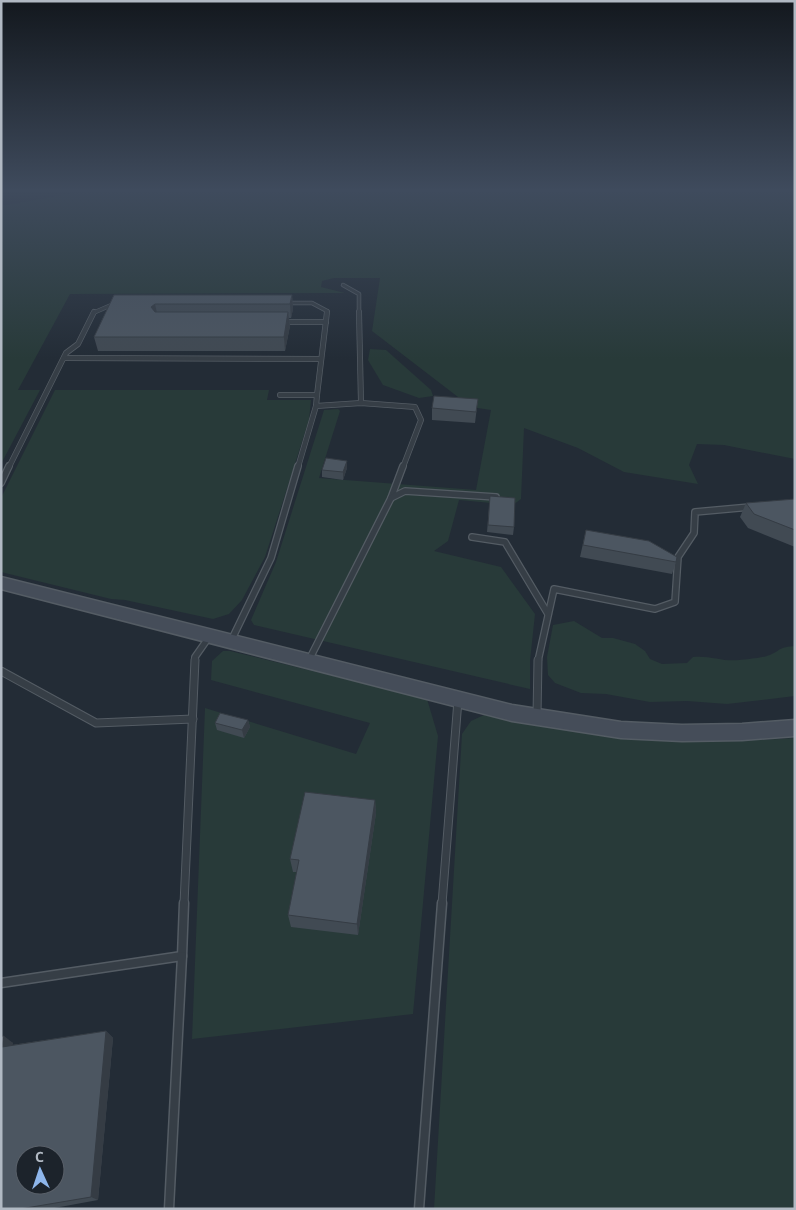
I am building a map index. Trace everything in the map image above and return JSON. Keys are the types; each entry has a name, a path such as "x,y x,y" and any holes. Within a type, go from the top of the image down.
{"street":[{"path":"1,584 230,643 537,718 621,730 682,733 742,732 795,728"}],"lane":[{"path":"343,285 359,294 361,403"},
{"path":"1,484 66,353 78,344 94,312 114,302 124,302"},
{"path":"230,643 271,558 316,406 327,311 312,303 282,303"},
{"path":"276,322 326,322"},
{"path":"64,358 321,358"},
{"path":"280,395 317,395"},
{"path":"308,662 391,498 421,420 415,407 361,403 316,406"},
{"path":"391,498 405,491 507,497"},
{"path":"537,718 538,661 554,589 655,610 676,602 678,557 694,533 695,512 758,506"},
{"path":"472,537 505,542 548,614"},
{"path":"169,1209 195,657 209,637"},
{"path":"1,672 96,722 192,718"},
{"path":"419,1209 458,700"},
{"path":"1,982 182,956"}],"shaded area":[{"path":"1,246 795,246 795,459 724,445 697,444 689,465 698,484 624,472 578,448 524,428 521,499 513,505 459,500 448,541 434,551 501,567 535,614 530,661 530,689 254,625 251,620 276,562 324,410 338,409 340,411 319,478 476,490 491,410 471,407 372,331 380,278 334,278 322,281 321,287 345,293 70,294 18,390 40,390 1,464"},
{"path":"370,349 386,350 431,390 433,396 419,398 383,385 368,360"},
{"path":"55,390 269,390 267,400 311,400 309,420 265,557 242,600 229,614 213,619 125,600 111,599 1,572 1,498"},
{"path":"574,621 602,638 613,638 635,644 645,651 650,659 662,664 687,663 693,657 733,660 763,657 783,648 795,646 795,696 727,704 687,701 650,702 606,694 581,693 555,683 548,675 547,657 553,625"},
{"path":"223,651 230,651 427,699 438,736 413,1014 192,1039 205,708 356,754 370,723 211,680 212,661"},
{"path":"484,715 561,728 639,737 717,740 795,738 795,1209 434,1209 462,734 471,721"}],"building":[{"path":"114,295 292,295 290,304 155,304 151,307 155,312 288,312 284,337 94,337"},
{"path":"434,396 478,399 476,412 432,408"},
{"path":"326,458 347,461 343,472 322,470"},
{"path":"490,496 515,498 514,527 488,525"},
{"path":"795,499 795,530 754,514 746,503"},
{"path":"586,530 649,541 677,557 676,562 583,545"},
{"path":"220,713 248,720 242,730 215,723"},
{"path":"305,792 375,800 357,924 288,915 299,860 290,859"},
{"path":"106,1031 91,1197 20,1209 1,1209 1,1037 4,1036 2,1047"}]}
